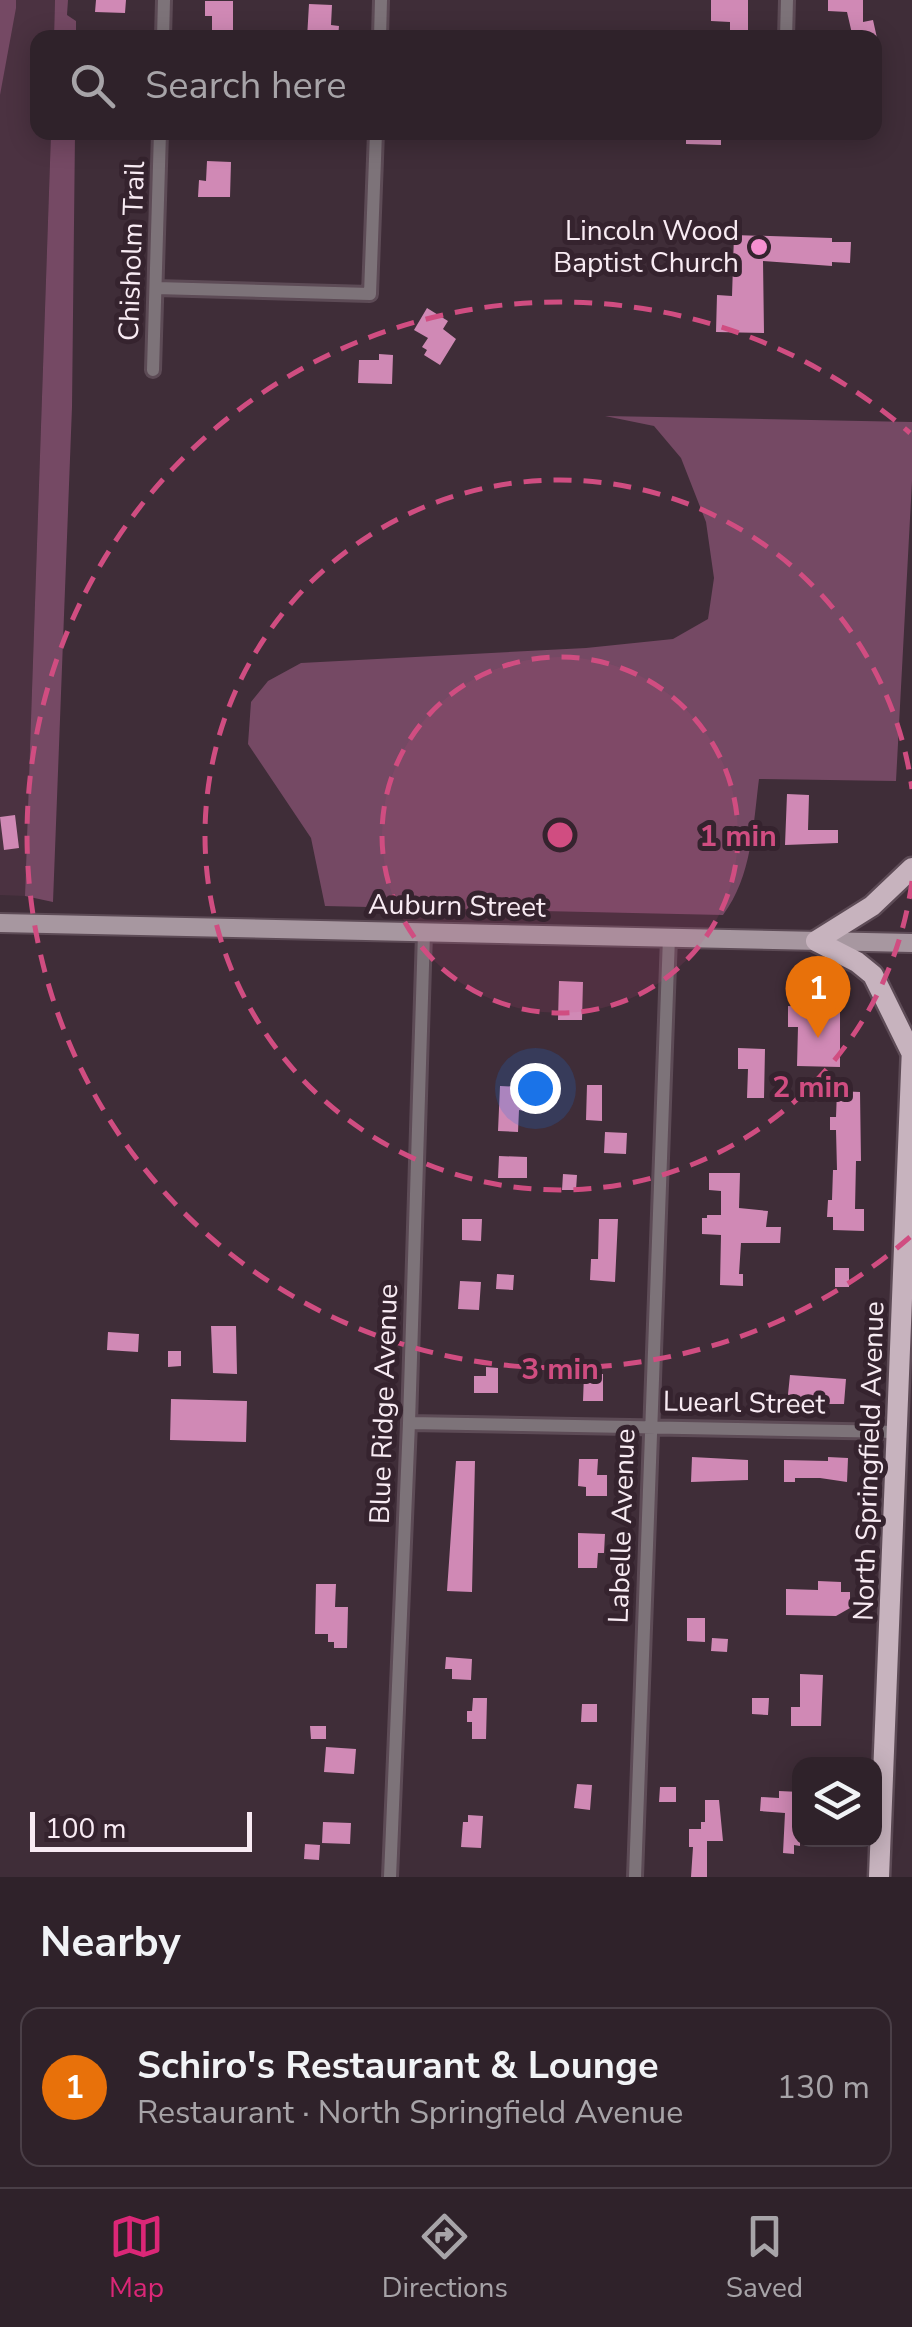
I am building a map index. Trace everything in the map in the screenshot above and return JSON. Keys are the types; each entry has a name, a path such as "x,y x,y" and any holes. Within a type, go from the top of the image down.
{"main road":[{"path":"816,941 872,906 912,868"},
{"name":"Auburn Street","path":"0,923 912,943"},
{"path":"816,941 874,975 912,1052"},
{"name":"North Springfield Avenue","path":"879,1877 912,1052"}],"street":[{"path":"163,30 164,0"},
{"path":"380,30 381,0"},
{"path":"786,30 787,0"},
{"name":"Chisholm Trail","path":"153,370 160,140"},
{"path":"156,288 370,294 376,140"},
{"name":"Blue Ridge Avenue","path":"390,1877 424,932"},
{"name":"Labelle Avenue","path":"635,1877 669,937"},
{"name":"Luearl Street","path":"409,1423 897,1432"}],"shaded area":[{"path":"0,0 55,0 54,30 30,30 30,140 51,140 25,896 0,895"},
{"path":"0,0 16,0 16,8 0,95"},
{"path":"55,0 68,0 67,15 76,21 76,30 54,30"},
{"path":"51,140 75,140 72,407 53,902 25,896"},
{"path":"605,416 912,422 896,781 759,779 746,867 723,915 325,906 311,838 248,744 251,702 268,681 301,663 586,648 673,639 708,619 714,578 706,522 681,458 654,426"}],"building":[{"path":"96,0 126,0 125,13 95,12"},
{"path":"711,0 748,0 748,30 730,30 730,22 711,21"},
{"path":"828,0 863,0 863,22 873,20 875,30 851,30 847,12 828,11"},
{"path":"205,1 233,1 233,30 212,30 212,16 205,16"},
{"path":"309,4 332,5 331,25 339,26 339,30 307,30"},
{"path":"686,140 721,140 721,145 686,144"},
{"path":"207,161 231,162 230,197 198,197 199,180 206,181"},
{"path":"734,235 851,242 850,263 832,262 832,266 763,261 764,333 716,332 717,295 732,296"},
{"path":"427,308 448,321 443,329 456,339 440,365 424,355 427,350 422,347 428,338 414,330"},
{"path":"379,354 393,355 392,384 358,383 359,360 379,360"},
{"path":"787,794 809,795 808,830 838,830 838,843 785,845"},
{"path":"15,815 19,848 4,850 0,817"},
{"path":"559,981 583,982 582,1020 558,1020"},
{"path":"788,1006 840,1008 840,1067 797,1066 798,1027 788,1027"},
{"path":"738,1048 765,1049 764,1098 747,1098 748,1069 738,1069"},
{"path":"587,1085 602,1085 602,1121 586,1120"},
{"path":"500,1086 526,1087 525,1111 519,1110 518,1132 498,1131"},
{"path":"837,1091 860,1092 861,1161 856,1161 855,1209 864,1209 864,1231 833,1230 833,1217 827,1217 833,1170 837,1170 836,1130 830,1130 830,1117 836,1117"},
{"path":"605,1132 627,1133 626,1154 604,1153"},
{"path":"499,1156 527,1157 527,1178 498,1178"},
{"path":"709,1173 740,1173 739,1208 768,1211 766,1227 781,1227 780,1243 741,1243 739,1274 743,1274 743,1286 720,1285 721,1235 702,1234 702,1218 721,1215 721,1191 709,1190"},
{"path":"563,1174 577,1175 576,1190 562,1190"},
{"path":"462,1219 482,1219 481,1241 462,1240"},
{"path":"599,1219 618,1219 615,1282 590,1280 591,1259 598,1259"},
{"path":"835,1268 849,1268 849,1287 835,1287"},
{"path":"497,1274 514,1275 513,1290 496,1289"},
{"path":"460,1281 481,1282 479,1310 458,1309"},
{"path":"211,1326 236,1326 237,1374 213,1373"},
{"path":"108,1332 139,1334 138,1352 107,1350"},
{"path":"168,1351 181,1351 181,1366 168,1367"},
{"path":"486,1367 498,1368 498,1393 474,1393 474,1376 486,1376"},
{"path":"584,1374 603,1374 603,1401 583,1401"},
{"path":"790,1375 846,1379 844,1404 787,1404"},
{"path":"171,1399 247,1401 246,1442 170,1440"},
{"path":"692,1457 748,1460 748,1480 691,1482"},
{"path":"828,1457 848,1458 847,1482 795,1478 795,1482 784,1482 784,1460 828,1461"},
{"path":"579,1459 598,1459 597,1475 607,1475 607,1496 586,1496 586,1487 578,1486"},
{"path":"456,1461 475,1461 472,1592 447,1591"},
{"path":"578,1533 605,1534 604,1553 598,1553 597,1568 578,1568"},
{"path":"818,1581 841,1582 841,1592 850,1592 850,1608 836,1616 786,1615 786,1589 818,1590"},
{"path":"316,1584 336,1584 335,1607 348,1607 347,1648 334,1648 334,1642 328,1642 328,1634 315,1634"},
{"path":"687,1618 705,1618 705,1642 687,1641"},
{"path":"712,1638 728,1639 727,1652 711,1651"},
{"path":"446,1657 472,1659 471,1680 452,1679 452,1669 445,1669"},
{"path":"800,1674 823,1675 821,1726 791,1726 791,1707 800,1707"},
{"path":"473,1698 487,1698 486,1739 472,1739 467,1711 472,1711"},
{"path":"752,1698 769,1698 768,1715 752,1714"},
{"path":"582,1704 597,1704 597,1722 581,1722"},
{"path":"310,1726 326,1726 326,1739 311,1739"},
{"path":"326,1747 356,1749 354,1774 324,1772"},
{"path":"577,1784 592,1785 590,1810 574,1808"},
{"path":"660,1787 676,1787 676,1802 659,1802"},
{"path":"779,1791 792,1792 794,1854 783,1853 785,1813 760,1811 761,1797 779,1798"},
{"path":"705,1800 719,1800 723,1841 707,1841 707,1877 691,1877 693,1847 689,1847 689,1829 701,1829 701,1822 705,1822"},
{"path":"468,1815 483,1816 481,1848 461,1847 463,1822 468,1822"},
{"path":"323,1822 351,1823 350,1844 322,1843"},
{"path":"305,1844 320,1845 319,1860 304,1859"}],"place":[{"name":"Lincoln Wood Baptist Church","path":"759,247"},
{"name":"Schiro's Restaurant & Lounge","path":"818,1038"}]}
